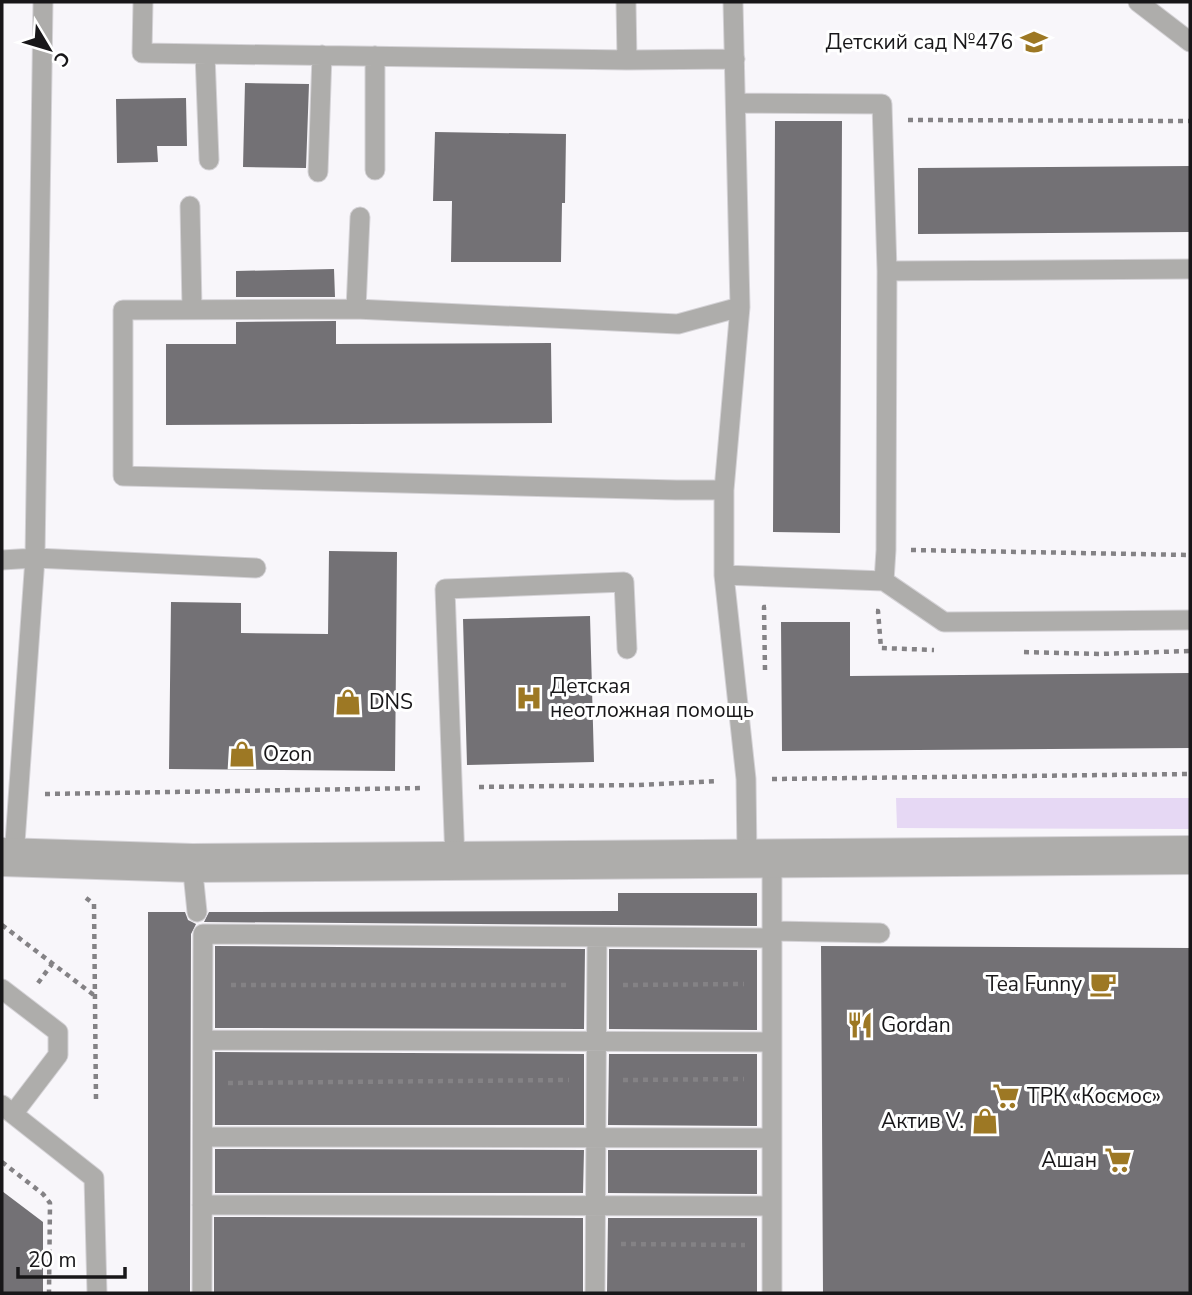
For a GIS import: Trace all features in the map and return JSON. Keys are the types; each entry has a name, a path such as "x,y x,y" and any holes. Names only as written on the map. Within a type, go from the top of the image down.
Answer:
{"street":[{"path":"8,857 192,863 1190,855"}],"lane":[{"path":"8,857 18,794 35,558 43,2"},
{"path":"143,2 142,53 735,59"},
{"path":"626,2 627,60"},
{"path":"733,2 740,307 724,489 724,575 746,779 773,934 772,1293"},
{"path":"1138,2 1190,42"},
{"path":"205,54 209,160"},
{"path":"318,172 322,55"},
{"path":"375,56 375,170"},
{"path":"736,103 882,104 887,271 884,581"},
{"path":"190,206 192,309"},
{"path":"356,309 360,216"},
{"path":"887,271 1190,270"},
{"path":"724,489 123,476 123,310 356,309 678,324 740,307"},
{"path":"2,559 35,558 256,568"},
{"path":"724,575 884,581 944,622 1190,620"},
{"path":"455,861 445,589 624,582 627,649"},
{"path":"192,863 197,912"},
{"path":"202,1293 203,934 597,937 880,933"},
{"path":"595,1293 597,937"},
{"path":"2,989 58,1032 58,1055 7,1109 93,1178 97,1293"},
{"path":"204,1040 772,1042"},
{"path":"203,1137 772,1138"},
{"path":"202,1205 772,1206"}],"path":[{"path":"882,120 1190,121"},
{"path":"886,550 1190,555"},
{"path":"765,673 764,607 778,607"},
{"path":"868,610 878,611 881,648 946,650"},
{"path":"1023,652 1190,652"},
{"path":"766,779 1190,774"},
{"path":"18,794 702,782"},
{"path":"84,896 94,904 96,1100"},
{"path":"2,925 95,996"},
{"path":"204,985 772,985"},
{"path":"203,1084 772,1080"},
{"path":"2,1162 43,1194 50,1203 49,1293"},
{"path":"618,1244 772,1245"}],"shaded area":[{"path":"896,798 1190,798 1190,829 897,828"}],"building":[{"path":"245,83 309,84 306,168 243,167"},
{"path":"186,98 187,146 157,146 158,162 117,163 116,99"},
{"path":"775,121 842,121 840,533 773,532"},
{"path":"435,132 566,134 561,262 451,262 452,201 433,201"},
{"path":"1190,166 1190,232 918,234 918,168"},
{"path":"334,269 335,297 236,297 236,271"},
{"path":"336,321 336,344 551,343 552,423 166,425 166,344 236,344 236,322"},
{"path":"329,551 397,552 395,771 169,769 171,602 241,603 241,633 328,634"},
{"name":"Детская неотложная помощь","path":"590,616 594,762 467,765 463,619"},
{"path":"781,622 850,622 850,676 1190,673 1190,748 782,751"},
{"path":"618,893 757,893 757,926 204,922 209,912 618,911"},
{"path":"148,912 185,912 188,920 196,924 191,934 190,1293 148,1293"},
{"path":"215,946 585,949 584,1029 215,1028"},
{"name":"ТРК «Космос»","path":"821,946 1190,948 1190,1293 823,1293"},
{"path":"609,949 757,950 757,1030 609,1029"},
{"path":"215,1052 584,1054 584,1125 215,1125"},
{"path":"609,1054 757,1054 757,1126 608,1125"},
{"path":"215,1149 584,1150 583,1193 215,1193"},
{"path":"608,1150 757,1150 757,1194 608,1193"},
{"path":"2,1191 43,1222 43,1293 2,1293"},
{"path":"214,1217 583,1218 583,1293 214,1293"},
{"path":"608,1218 757,1218 757,1293 607,1293"}],"place":[{"name":"Детский сад №476","path":"1034,42"},
{"name":"Детская неотложная помощь","path":"529,698"},
{"name":"DNS","path":"348,702"},
{"name":"Ozon","path":"242,754"},
{"name":"Tea Funny","path":"1103,984"},
{"name":"Gordan","path":"860,1025"},
{"name":"ТРК «Космос»","path":"1006,1096"},
{"name":"Актив V.","path":"985,1121"},
{"name":"Ашан","path":"1118,1160"}]}
